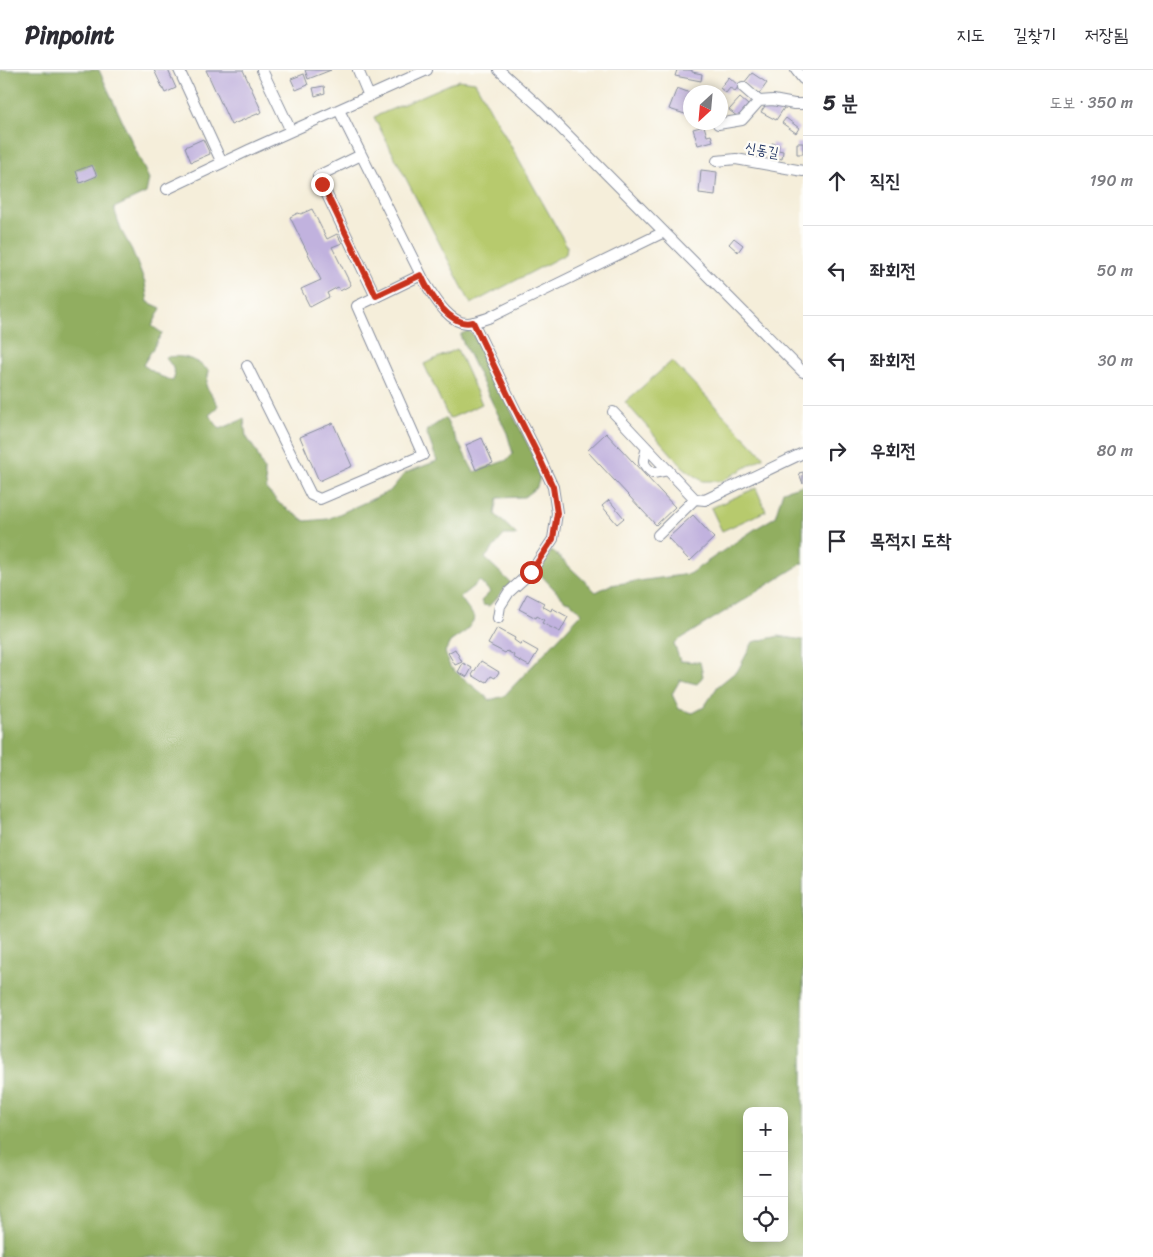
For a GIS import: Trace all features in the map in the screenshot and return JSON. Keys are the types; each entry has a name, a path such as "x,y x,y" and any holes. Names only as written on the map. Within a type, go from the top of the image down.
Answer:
{"lane":[{"path":"179,70 222,163"},
{"path":"262,70 291,132"},
{"path":"358,70 369,96"},
{"path":"167,189 427,70"},
{"path":"499,70 540,106 803,372"},
{"path":"796,70 803,79"},
{"path":"743,87 759,101 773,100 803,104"},
{"name":"신동길","path":"728,122 742,120 759,101"},
{"path":"339,110 421,275 437,303 452,318 466,323 488,318 664,232"},
{"path":"362,156 318,176 376,296"},
{"name":"신동길","path":"716,161 736,159 803,171"},
{"path":"247,366 311,495 320,499 423,456 357,306 421,275"},
{"path":"473,322 553,487 557,513 553,539 534,576 509,592 500,606 498,618"},
{"path":"613,412 695,499 705,500 803,453"},
{"path":"647,448 643,461 646,468 653,473 668,470"},
{"path":"658,535 695,499"}],"green space":[{"path":"0,70 99,70 149,179 146,193 114,208 121,230 132,250 145,283 148,302 161,308 152,326 162,333 143,365 160,376 173,381 175,374 165,357 188,358 209,371 206,386 218,405 209,415 220,429 244,419 246,436 256,451 264,470 267,490 280,504 305,521 328,519 390,491 405,473 437,461 426,431 445,418 474,472 507,460 513,454 507,433 461,338 461,334 468,331 473,334 535,459 540,477 537,487 524,497 498,498 495,514 517,535 504,535 485,558 511,583 489,606 483,605 481,601 490,592 480,581 460,597 475,618 466,631 450,642 445,652 450,667 490,700 504,696 582,613 570,602 565,601 541,575 541,568 552,550 596,592 610,585 689,574 775,517 783,491 803,485 803,563 674,643 680,661 700,662 703,676 697,684 680,680 672,694 679,709 693,713 704,707 718,686 738,670 753,642 779,636 803,640 803,1257 0,1257"},
{"path":"459,80 475,82 567,246 566,254 471,304 374,117"},
{"path":"457,349 482,404 449,419 424,364"},
{"path":"672,361 764,457 722,481 702,481 683,467 625,402"},
{"path":"756,488 766,511 722,531 711,508"}],"building":[{"path":"154,70 168,70 176,88 165,93"},
{"path":"206,70 243,70 262,112 231,125"},
{"path":"305,70 331,70 308,79"},
{"path":"677,70 692,70 692,72 702,74 701,81 675,76"},
{"path":"752,73 767,83 759,94 744,83"},
{"path":"304,74 308,85 296,90 291,79"},
{"path":"729,77 739,86 735,91 730,88 728,90 728,85 722,85"},
{"path":"324,86 325,93 315,96 313,88"},
{"path":"677,88 683,90 683,113 669,109"},
{"path":"740,98 748,105 738,117 729,110"},
{"path":"774,102 784,108 776,120 761,112 767,103"},
{"path":"786,118 799,128 796,133 782,123"},
{"path":"693,130 705,130 707,136 711,135 713,141 698,145"},
{"path":"203,139 210,154 191,162 185,147"},
{"path":"772,143 779,145 778,150 783,151 782,159 770,156"},
{"path":"797,143 803,143 803,154 797,154"},
{"path":"92,165 97,176 80,183 76,171"},
{"path":"701,170 717,172 715,195 699,193"},
{"path":"312,209 327,239 337,234 342,243 332,247 351,285 340,291 338,287 327,293 329,297 310,307 301,289 321,280 290,217"},
{"path":"734,238 743,245 738,252 729,244"},
{"path":"333,423 352,466 319,481 300,437"},
{"path":"606,433 675,507 656,525 587,451"},
{"path":"482,438 493,463 476,470 466,445"},
{"path":"803,472 803,484 799,473"},
{"path":"609,500 624,518 617,524 602,506"},
{"path":"693,515 714,538 690,561 668,538"},
{"path":"527,594 544,603 542,606 551,611 552,608 568,617 560,632 542,623 544,620 537,616 536,618 519,609"},
{"path":"497,628 515,638 514,640 521,645 522,642 538,651 529,666 513,657 514,655 507,651 505,653 488,644"},
{"path":"455,649 462,662 455,665 448,653"},
{"path":"481,661 499,672 495,678 491,676 487,682 472,675"},
{"path":"463,663 472,668 467,677 458,672"}],"route":[{"path":"322,184 376,296 421,275 437,303 452,318 466,323 473,322 553,487 557,513 553,539 531,572"}]}
